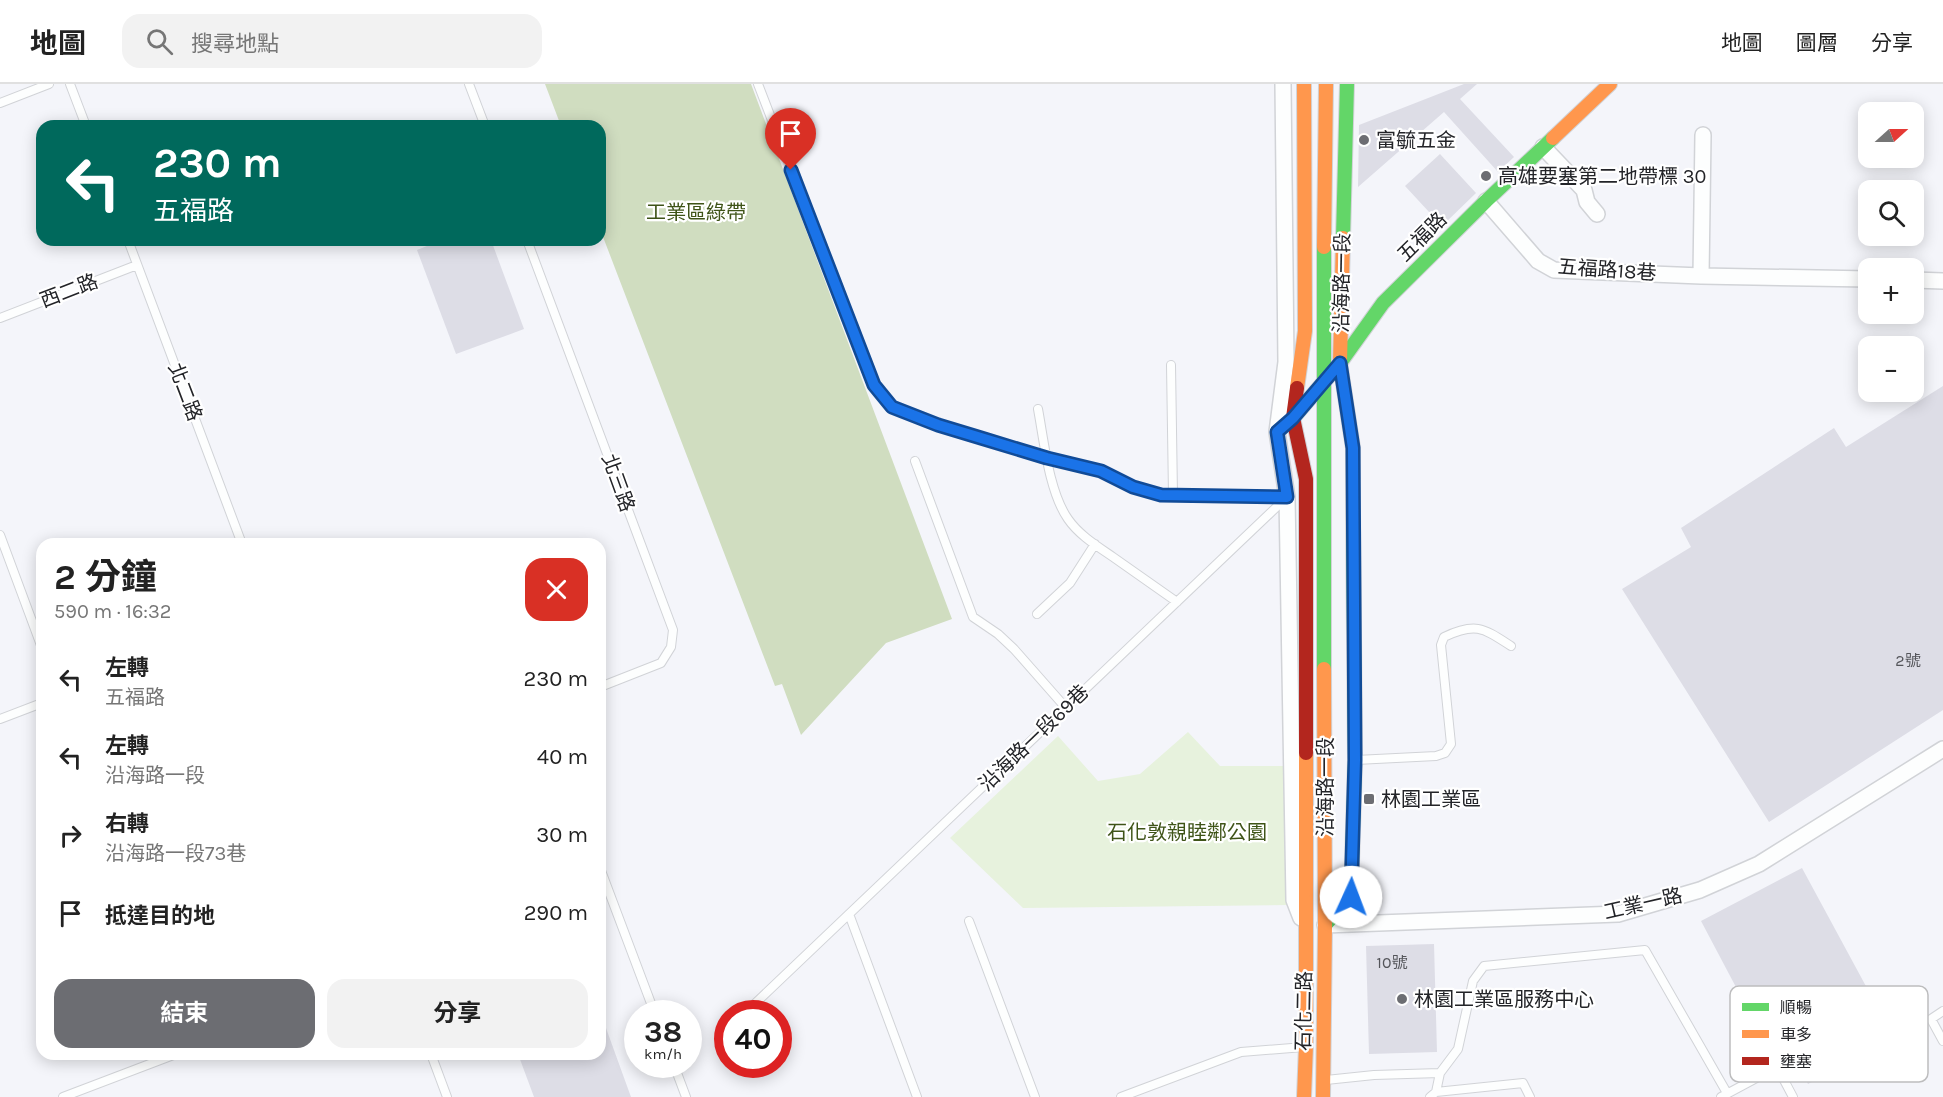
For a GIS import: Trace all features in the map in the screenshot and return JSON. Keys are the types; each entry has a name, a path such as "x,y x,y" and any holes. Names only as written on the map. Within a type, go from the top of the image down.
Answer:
{"main road":[{"name":"沿海路一段","path":"1304,84 1305,331 1293,418 1297,488 1306,927"},
{"name":"沿海路一段","path":"1325,926 1323,381 1326,84"},
{"name":"沿海路一段","path":"1325,926 1351,897 1355,760 1353,448 1340,363 1347,84"},
{"name":"五福路","path":"1277,432 1293,418 1340,363 1383,303 1486,201 1610,84"},
{"name":"石化二路","path":"1323,1097 1325,926"},
{"name":"石化二路","path":"1304,1097 1306,927"}],"street":[{"name":"沿海路一段","path":"1282,84 1286,362 1277,432 1297,488 1294,900 1306,927"},
{"path":"1701,276 1703,135"},
{"path":"1543,147 1584,190 1587,202 1597,214"},
{"name":"五福路18巷","path":"1486,201 1538,261 1554,270 1858,279"},
{"path":"1924,280 1943,281"},
{"name":"工業一路","path":"1325,926 1618,914 1700,890 1759,864 1943,749"}],"lane":[{"path":"0,103 49,84"},
{"path":"70,84 84,120"},
{"path":"469,84 483,120"},
{"path":"758,84 874,385 892,407 938,425 1047,458 1101,471 1133,487 1161,495 1297,488"},
{"name":"北二路","path":"130,246 240,538"},
{"name":"北三路","path":"529,246 673,630 671,647 661,663 606,685"},
{"name":"西二路","path":"0,318 137,265"},
{"path":"1171,365 1173,495"},
{"path":"1038,409 1057,498 1067,518 1077,530 1095,544 1177,602"},
{"path":"915,461 973,617 998,634 1014,649 1066,708"},
{"name":"沿海路一段69巷","path":"759,1000 1324,464"},
{"path":"0,535 36,632"},
{"path":"1037,614 1070,583 1095,544"},
{"path":"1355,760 1436,756 1446,753 1451,744 1441,645 1444,637 1475,627 1488,630 1511,646"},
{"path":"0,719 36,706"},
{"path":"606,896 649,1000"},
{"path":"849,914 917,1097"},
{"path":"969,921 1035,1097"},
{"name":"工業一路","path":"1306,927 1325,926"},
{"path":"1530,1097 1523,1083 1433,1094 1440,1073 1458,1049 1473,981 1484,966 1645,950 1724,1095 1749,1082"},
{"path":"1943,1011 1931,1019 1943,1041"},
{"path":"1121,1097 1241,1052 1323,1046"},
{"path":"63,1097 161,1060"},
{"path":"433,1060 447,1097"},
{"path":"1305,1082 1374,1075 1440,1073"},
{"path":"679,1078 686,1097"},
{"path":"1785,1082 1793,1097"}],"green space":[{"name":"工業區綠帶","path":"545,84 751,84 952,619 886,643 801,735 782,684 775,686 606,245 606,120 559,120"},
{"name":"石化敦親睦鄰公園","path":"1188,732 1220,766 1288,766 1287,905 1023,908 950,838 1058,736 1098,781 1140,774"}],"building":[{"path":"1464,84 1477,84 1460,99 1514,157 1498,172 1444,112 1358,187 1359,125"},
{"path":"1440,154 1476,193 1442,226 1405,186"},
{"path":"427,246 493,246 524,329 456,354 417,250"},
{"path":"1943,386 1943,710 1769,822 1622,589 1691,547 1681,528 1834,428 1846,447 1918,402 1924,402 1924,398"},
{"path":"1802,868 1866,986 1735,986 1701,921"},
{"name":"林園工業區服務中心","path":"1434,944 1437,1052 1369,1054 1366,946"},
{"path":"606,1028 631,1097 534,1097 520,1060 606,1060"}],"traffic: fast":[{"path":"1343,238 1347,84"},
{"path":"1277,432 1293,418 1340,363 1383,303 1553,138"},
{"path":"1324,247 1324,669"},
{"path":"1325,925 1351,897 1355,760 1353,513"}],"traffic: slow":[{"path":"1297,388 1305,331 1304,84"},
{"path":"1324,247 1326,84"},
{"path":"1553,138 1610,84"},
{"path":"1343,238 1340,363 1353,448 1353,513"},
{"path":"1323,1097 1324,669"},
{"path":"1304,1097 1306,753"}],"traffic: jam":[{"path":"1297,388 1293,418 1306,479 1306,753"}],"place":[{"name":"富毓五金","path":"1364,140"},
{"name":"高雄要塞第二地帶標 30","path":"1486,176"},
{"name":"林園工業區","path":"1369,799"},
{"name":"林園工業區服務中心","path":"1402,999"}],"route":[{"path":"791,170 874,385 892,407 938,425 1047,458 1101,471 1133,487 1161,495 1287,497 1277,432 1293,418 1340,363 1353,448 1355,760 1351,897"}]}
